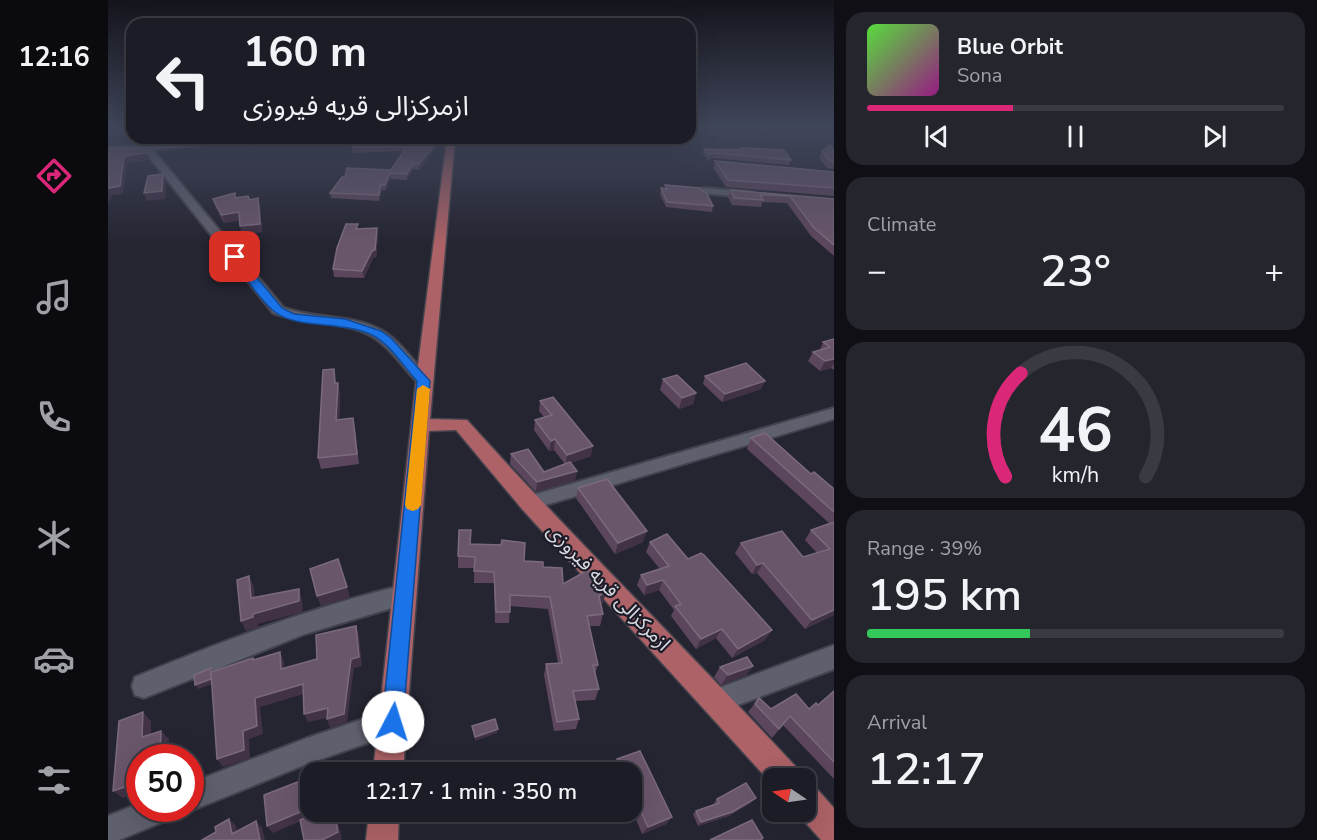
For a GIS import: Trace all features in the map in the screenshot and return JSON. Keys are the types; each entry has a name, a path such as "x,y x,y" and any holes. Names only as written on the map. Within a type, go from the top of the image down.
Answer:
{"main road":[{"path":"389,762 424,381 448,166"},
{"name":"ازمرکزالی قریه فیروزی","path":"420,425 461,424 529,503 778,768"},
{"path":"816,811 834,831"},
{"path":"382,840 383,822"}],"street":[{"path":"161,166 278,310 292,317 345,322 377,333 387,340 424,381"},
{"path":"705,190 767,196"},
{"path":"529,503 834,413"},
{"path":"144,686 298,627 368,603 404,595"},
{"path":"717,701 834,657"},
{"path":"204,791 307,751 393,722"},
{"path":"108,830 128,822"}],"building":[{"path":"108,166 123,166 120,186 108,189"},
{"path":"394,166 412,166 407,174 390,173 385,185 381,184 379,195 330,193 342,177 345,177 347,168 391,170"},
{"path":"719,166 771,166 834,172 834,188 728,180"},
{"path":"163,174 162,191 144,193 148,176"},
{"path":"665,185 701,188 703,192 706,192 713,206 667,202 661,188 667,189"},
{"path":"731,190 834,199 834,245 814,228 790,196 760,195 763,200 734,198"},
{"path":"235,193 235,198 248,196 250,200 258,198 260,224 240,226 239,212 222,215 213,199"},
{"path":"346,224 358,224 356,229 377,228 375,250 372,251 362,271 333,269 337,248"},
{"path":"834,339 834,359 825,361 813,352 830,347 823,342"},
{"path":"746,363 765,381 725,394 705,376"},
{"path":"334,369 335,383 338,383 336,420 353,418 357,454 318,458 323,370"},
{"path":"677,375 696,393 682,398 663,379"},
{"path":"553,397 593,446 567,455 555,439 551,441 535,420 552,415 540,401"},
{"path":"765,433 811,474 814,472 834,489 834,512 751,438"},
{"path":"528,449 544,472 570,462 577,471 537,482 511,454"},
{"path":"607,479 647,531 618,543 578,488"},
{"path":"834,522 834,610 812,620 763,563 757,565 741,543 782,531 803,557 830,549 811,530"},
{"path":"459,530 471,530 470,544 501,545 502,540 525,543 524,561 543,562 543,567 562,568 563,584 588,570 606,592 599,596 603,614 587,616 598,665 593,665 599,689 573,691 579,719 557,722 546,664 562,663 550,597 510,595 510,612 496,612 494,572 474,571 475,557 458,556"},
{"path":"667,534 688,559 701,553 704,555 772,630 738,649 722,629 701,639 675,606 681,604 663,580 647,585 641,575 669,566 650,542"},
{"path":"338,559 347,587 317,596 310,569"},
{"path":"249,576 251,598 299,589 299,601 253,614 253,617 241,621 237,580"},
{"path":"356,626 359,657 351,659 344,714 327,719 328,708 304,714 303,684 255,698 257,726 243,731 244,750 217,759 211,672 280,652 281,669 317,659 316,635"},
{"path":"747,657 753,666 728,675 720,667"},
{"path":"211,668 211,679 195,685 194,675"},
{"path":"834,691 834,762 790,716 779,729 755,704 759,698 771,709 796,694 809,709 816,703 818,705"},
{"path":"143,712 142,737 161,731 161,744 126,744 126,787 113,791 119,721"},
{"path":"495,719 498,729 475,737 472,726"},
{"path":"640,751 672,817 648,827 642,814 642,762 618,762 617,759"},
{"path":"300,781 300,812 267,826 264,795"},
{"path":"746,783 756,798 732,812 701,822 696,811 719,803 717,799"},
{"path":"229,819 232,834 256,821 260,840 202,840 216,832 215,827"},
{"path":"752,820 763,838 760,840 710,840"},
{"path":"300,822 336,822 338,832 322,840 304,840"}],"slow traffic":[{"path":"413,505 423,389"}],"route":[{"path":"235,257 278,310 292,317 345,322 377,333 387,340 424,381 393,722"}]}
